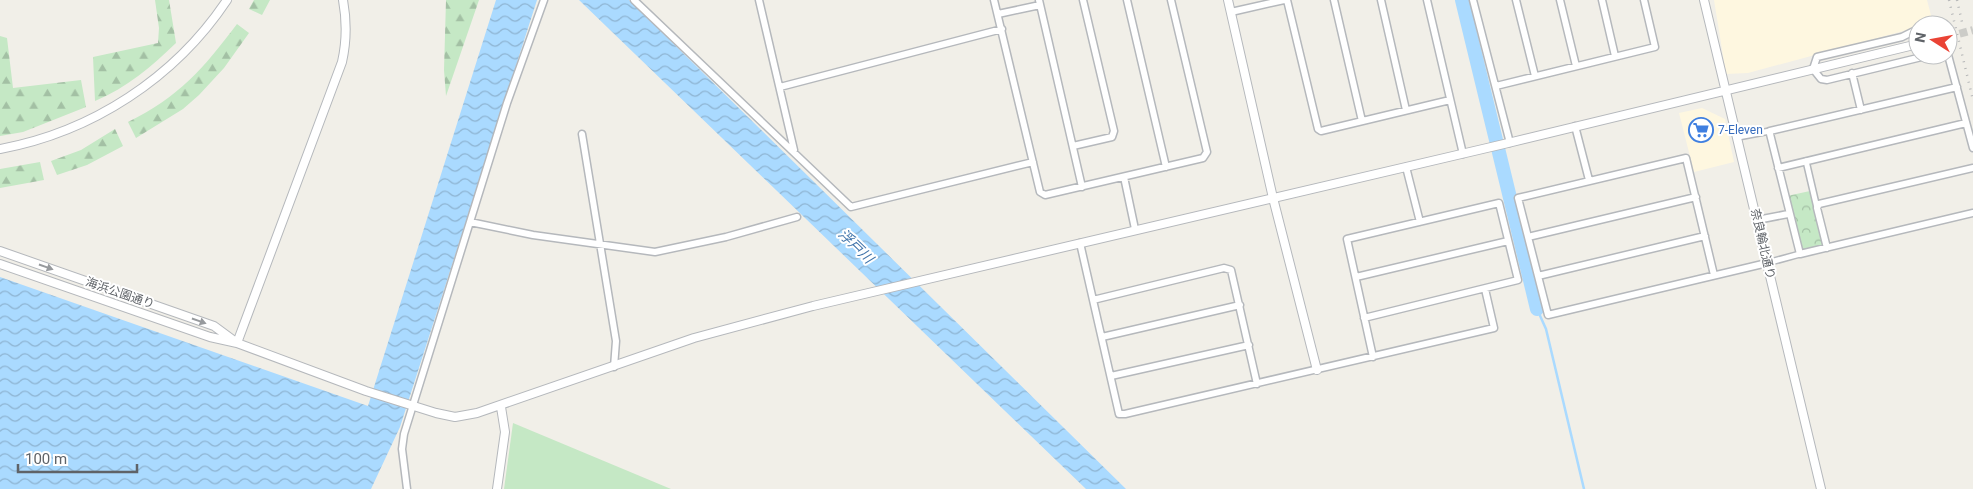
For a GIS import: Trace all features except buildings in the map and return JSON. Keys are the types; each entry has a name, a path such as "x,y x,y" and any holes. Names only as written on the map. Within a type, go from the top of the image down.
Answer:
{"street":[{"path":"0,149 26,144 78,127 120,105 187,50 227,0"},
{"path":"237,343 342,62 347,42 347,24 343,0"},
{"path":"407,489 402,449 404,434 414,407 506,103 544,0"},
{"path":"634,0 794,152 820,180 851,207 1034,162"},
{"path":"759,0 794,152"},
{"path":"994,0 1040,192 1045,195 1203,158 1207,152 1171,0"},
{"path":"1073,146 1112,137 1114,131 1083,0"},
{"path":"1126,0 1166,167"},
{"path":"1228,0 1273,198 1317,370"},
{"path":"1231,12 1285,0 1318,129 1321,130 1362,121 1450,100"},
{"path":"1334,0 1362,121"},
{"path":"1381,0 1406,110"},
{"path":"1427,0 1463,154"},
{"path":"1474,0 1496,86 1507,143"},
{"path":"1516,0 1535,76"},
{"path":"1560,0 1576,66"},
{"path":"1602,0 1615,56"},
{"path":"1496,86 1655,47 1644,0"},
{"name":"奈良輪北通り","path":"1704,0 1821,489"},
{"path":"998,14 1039,2 1082,187"},
{"path":"780,87 1002,29"},
{"path":"1908,33 1816,57 1813,70 1821,79 1827,80 1908,60"},
{"name":"海浜公園通り","path":"0,264 210,337 237,343 366,391 414,407 455,417 501,406 738,325 1135,229 1463,154 1908,46"},
{"path":"1951,65 1973,148"},
{"path":"1852,74 1861,110"},
{"path":"1738,137 1957,87"},
{"path":"1778,168 1966,124"},
{"path":"1575,126 1589,180"},
{"path":"1770,131 1788,214 1800,254"},
{"path":"582,134 616,341 614,367"},
{"path":"1714,275 1686,158 1518,198 1548,315 1973,213"},
{"path":"1806,161 1827,248"},
{"path":"1406,167 1420,222"},
{"path":"1818,208 1819,204 1973,168"},
{"path":"1124,177 1135,229"},
{"path":"1528,236 1696,197"},
{"path":"1364,318 1518,280 1499,203 1347,239 1356,277 1364,318 1373,357"},
{"path":"1757,220 1788,214"},
{"path":"470,222 533,235 655,252 726,237 797,217"},
{"path":"1538,276 1705,236"},
{"path":"1356,277 1508,241"},
{"path":"1080,243 1119,414 1257,384 1494,328 1485,289"},
{"name":"海浜公園通り","path":"0,251 214,326 237,343"},
{"path":"1093,300 1224,268 1231,270 1257,384"},
{"path":"1102,337 1240,305"},
{"path":"1110,376 1249,344"},
{"path":"497,489 504,432 501,406"}],"shaded area":[{"path":"1714,0 1927,0 1931,15 1908,15 1908,30 1748,73 1726,74"},
{"path":"1702,108 1725,119 1734,162 1694,172 1679,113"}],"green space":[{"path":"155,0 169,0 176,43 138,76 95,101 93,57 158,43 159,28"},
{"path":"254,0 270,0 262,15 249,9"},
{"path":"446,0 479,0 446,96 444,70"},
{"path":"237,24 249,33 224,68 183,109 136,138 128,122 176,92 213,55"},
{"path":"0,36 7,38 13,88 81,80 86,107 23,132 0,136"},
{"path":"115,129 123,146 87,165 57,175 51,161 81,150"},
{"path":"40,162 44,180 0,188 0,169"},
{"path":"1810,191 1823,243 1821,247 1803,252 1800,249 1787,196"},
{"path":"513,423 671,489 504,489"}],"water":[{"path":"496,0 537,0 400,427 371,489 0,489 0,277 368,406"},
{"name":"浮戸川","path":"579,0 629,0 1126,489 1086,489"}],"waterway":[{"path":"1462,0 1537,309"},
{"path":"1537,309 1546,329 1584,489"}],"tunnel":[{"path":"1958,34 1973,30"}],"railway":[{"path":"1949,0 1973,100"},
{"path":"1957,0 1962,22"}],"place":[{"name":"7-Eleven","path":"1701,130"}]}
